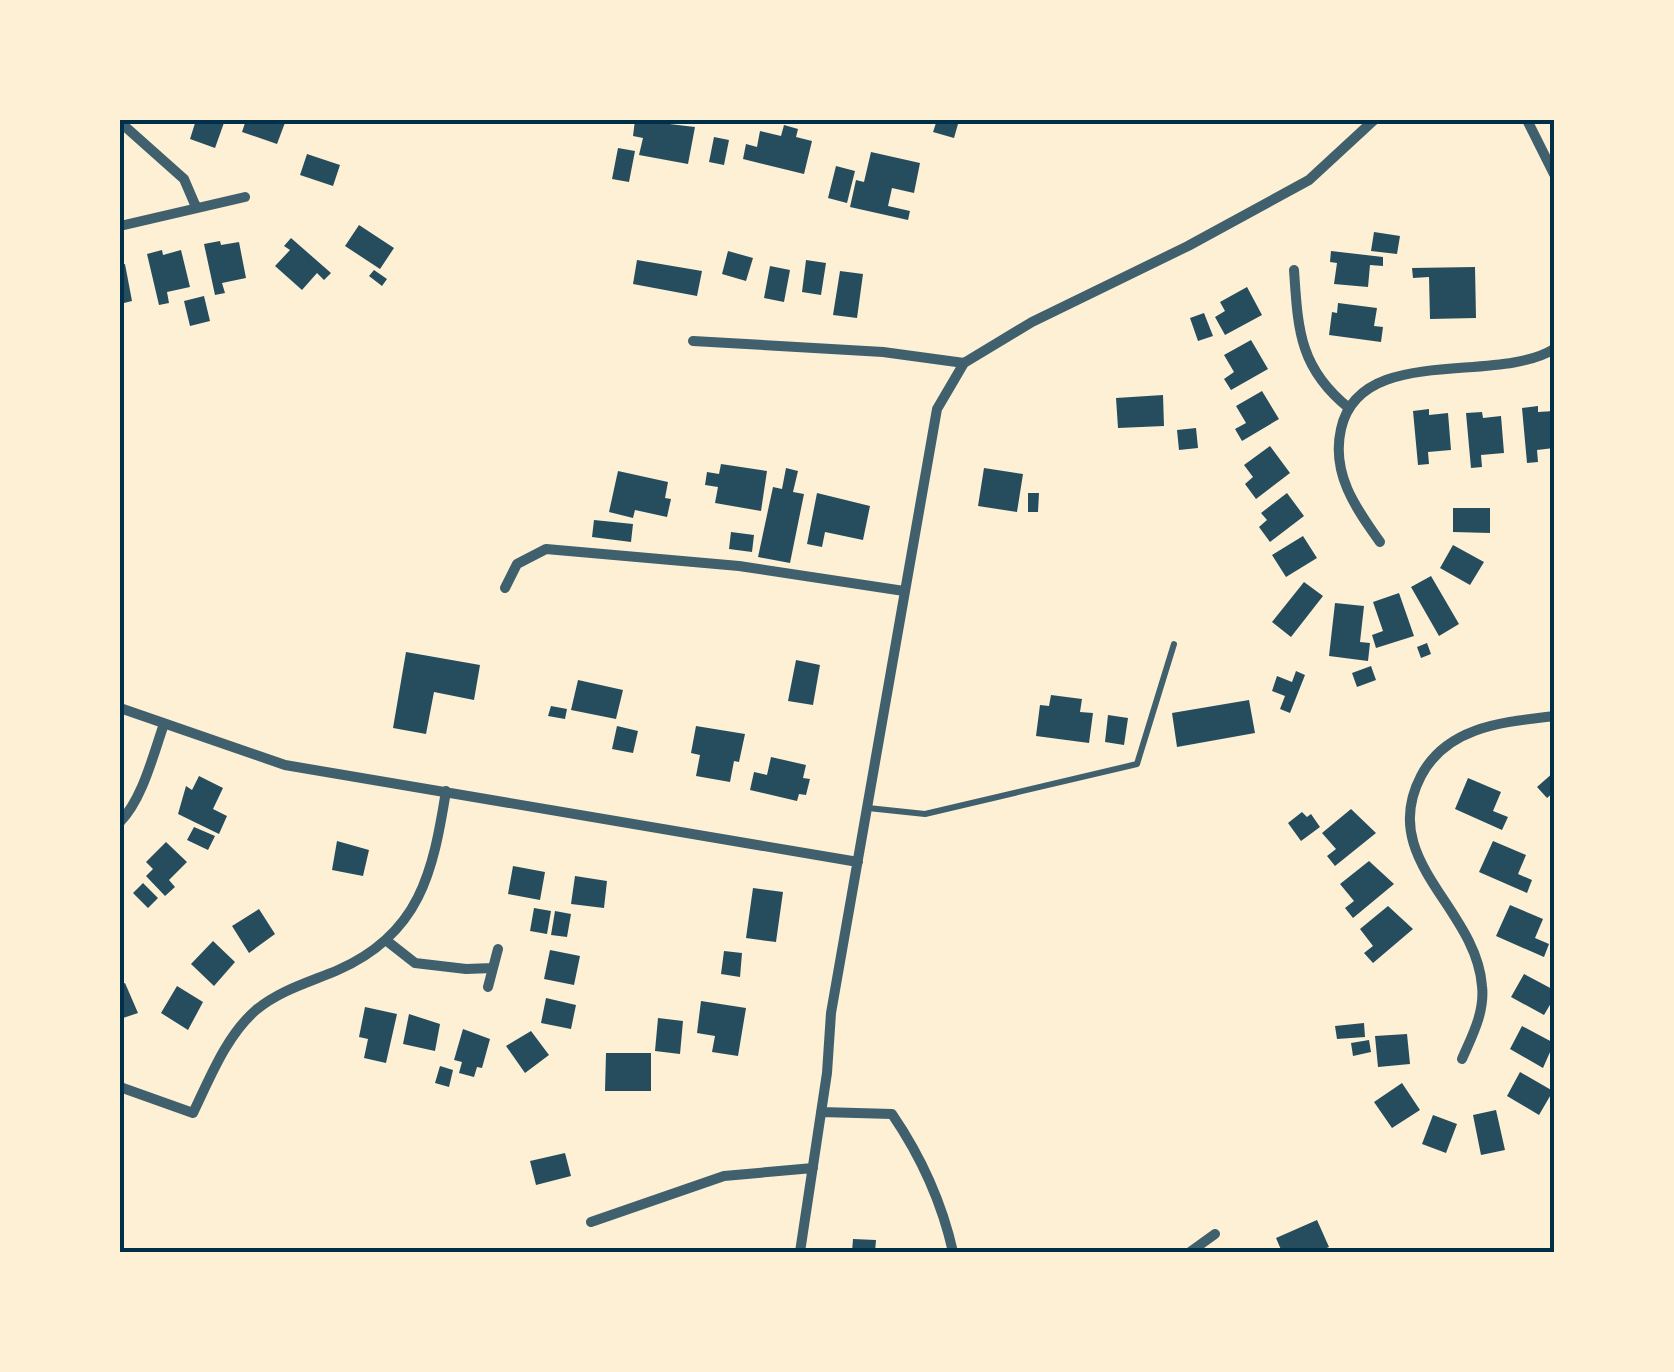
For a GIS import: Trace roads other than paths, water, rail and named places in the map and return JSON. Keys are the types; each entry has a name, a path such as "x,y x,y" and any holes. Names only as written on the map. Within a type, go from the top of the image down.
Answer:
{"street":[{"path":"800,1252 822,1112 831,1013 937,409 964,363 1032,322 1188,246 1309,180 1374,120"},
{"path":"1528,120 1554,174"},
{"path":"120,122 184,179 196,207"},
{"path":"120,226 245,198"},
{"path":"1294,270 1297,320 1307,358 1323,384 1348,408"},
{"path":"693,340 883,352 964,363"},
{"path":"1380,542 1343,481 1338,446 1348,408 1356,396 1398,378 1440,368 1502,366 1554,349"},
{"path":"505,588 517,564 546,549 739,566 904,590"},
{"path":"120,708 285,765 858,862"},
{"path":"1462,1059 1476,1025 1482,986 1468,938 1414,846 1408,817 1411,795 1424,770 1459,737 1482,726 1554,716"},
{"path":"120,822 128,814 164,724"},
{"path":"120,1087 193,1113 233,1036 256,1010 284,992 362,958 388,941 416,905 428,877 446,791"},
{"path":"388,941 415,963 493,968"},
{"path":"488,987 498,949"},
{"path":"822,1112 892,1114 913,1146 947,1226 953,1252"},
{"path":"591,1222 724,1176 813,1168"},
{"path":"1190,1252 1215,1234"}],"lane":[{"path":"867,808 925,814 1137,764 1174,644"}]}
